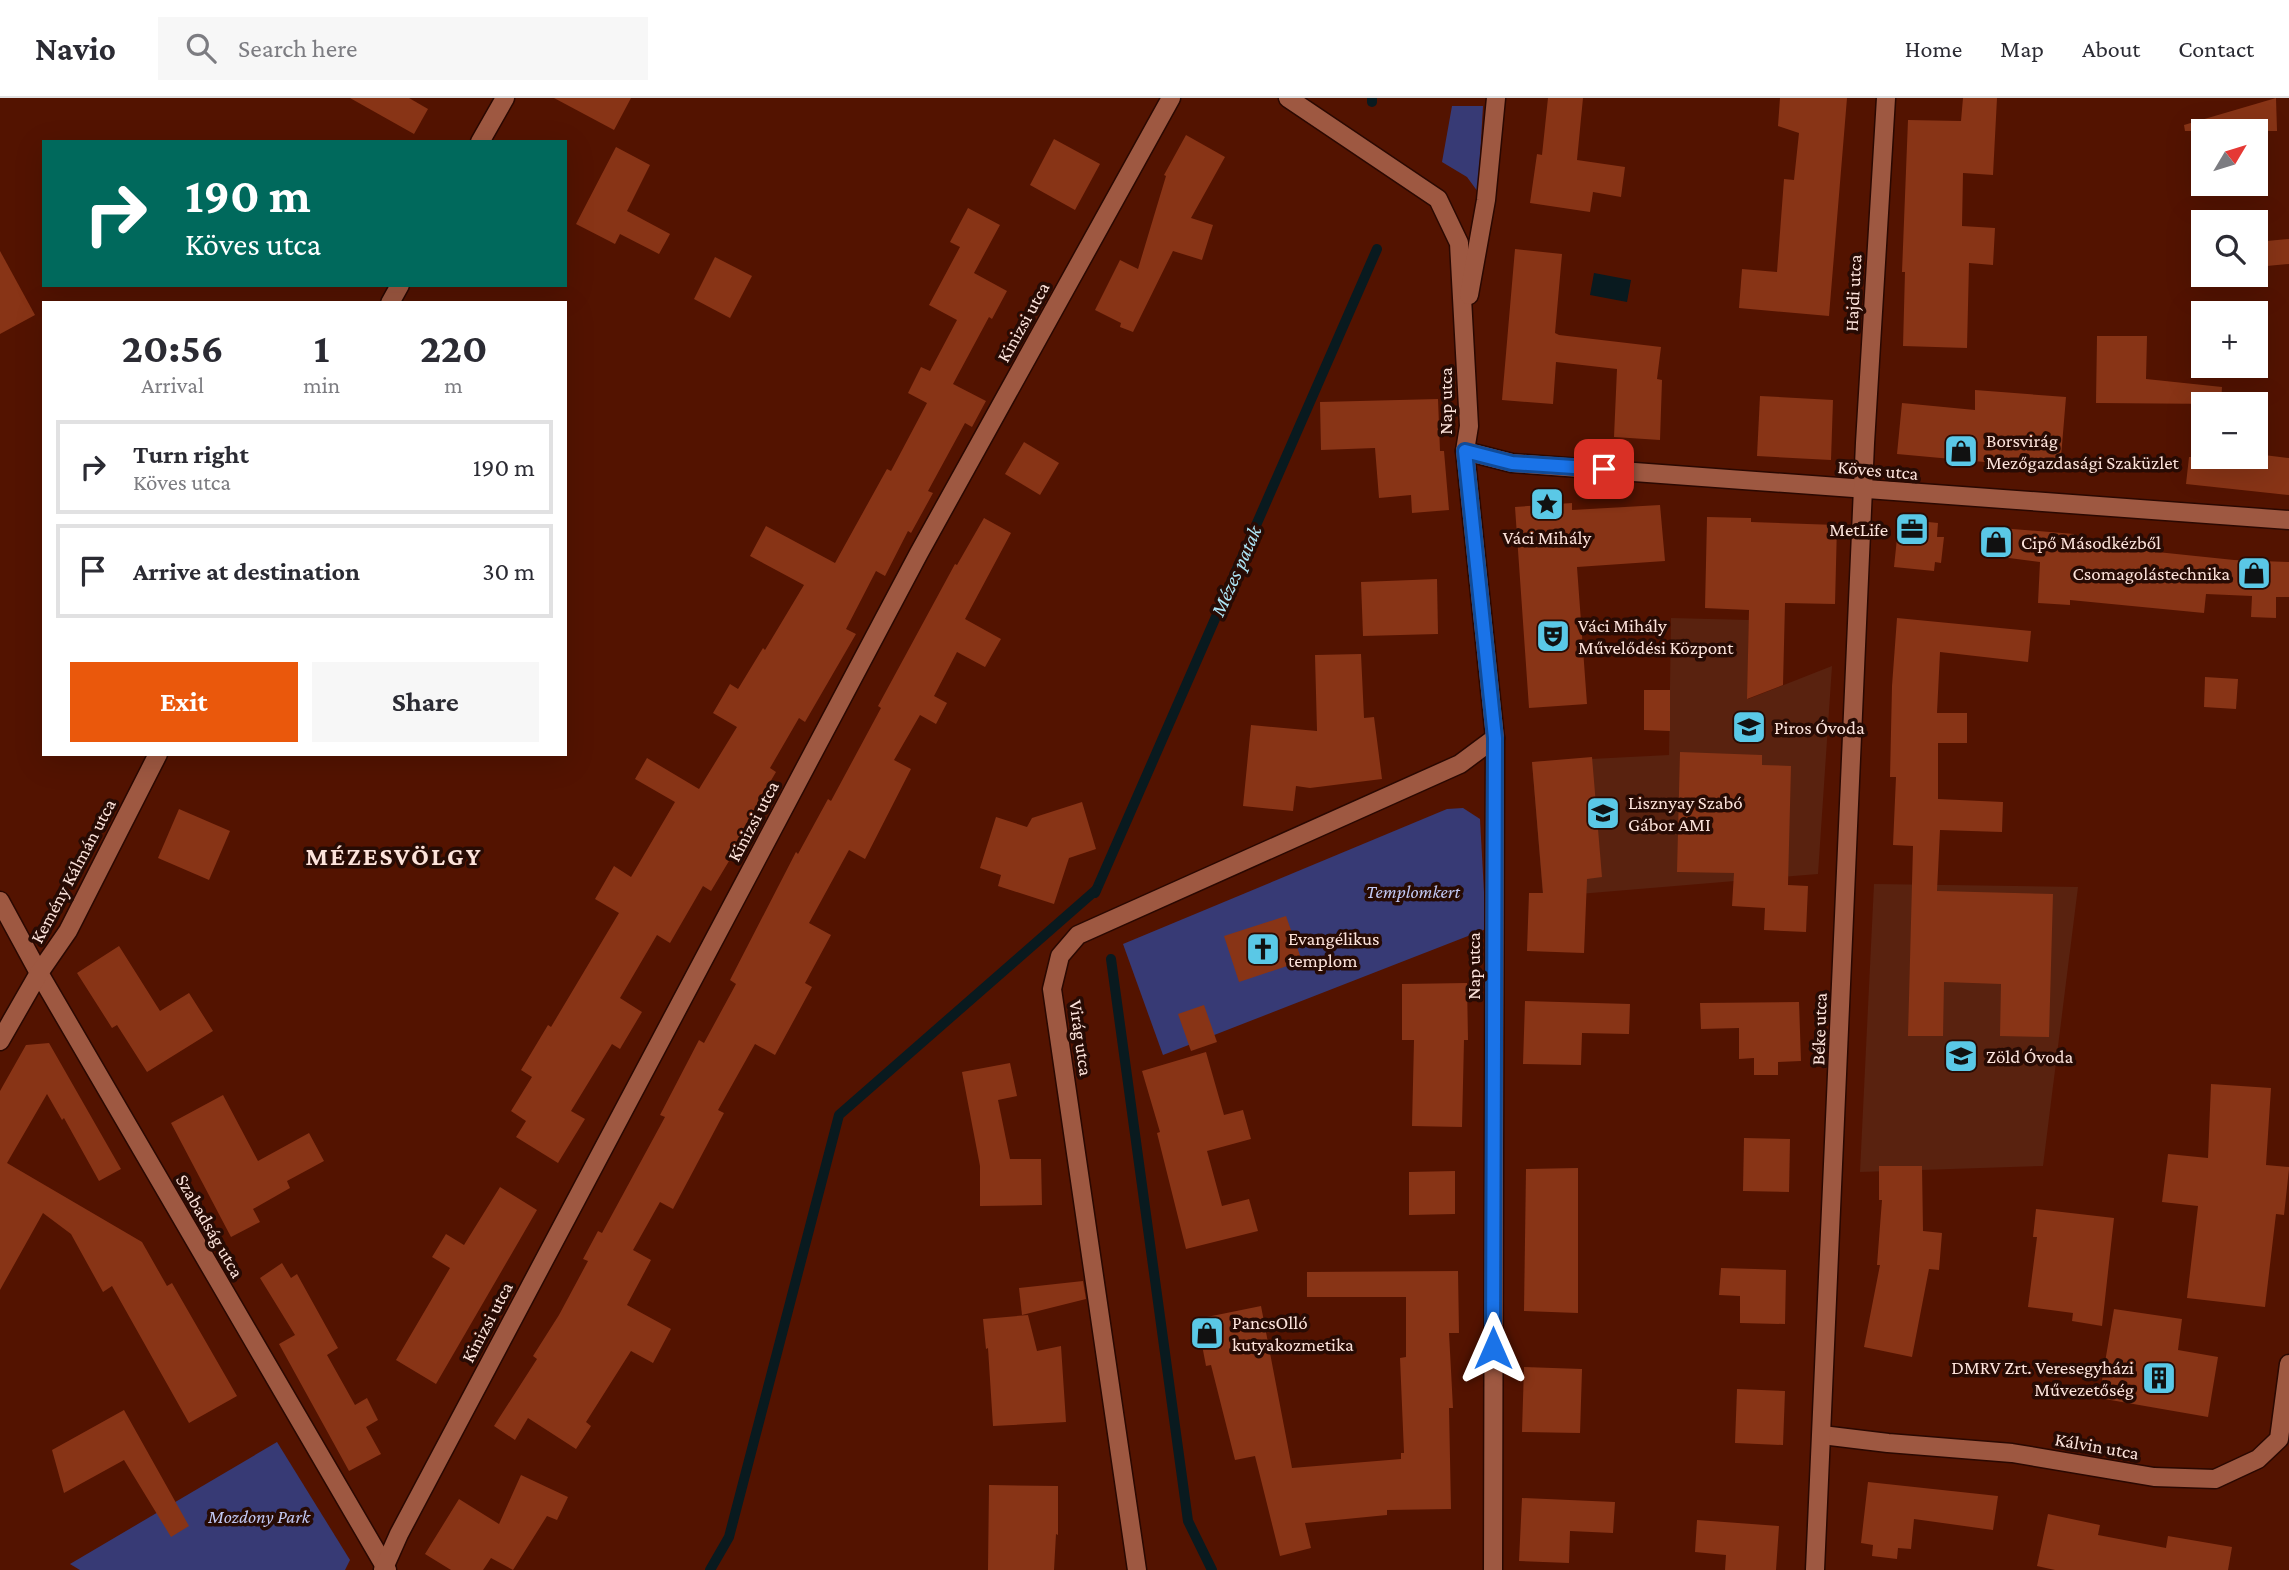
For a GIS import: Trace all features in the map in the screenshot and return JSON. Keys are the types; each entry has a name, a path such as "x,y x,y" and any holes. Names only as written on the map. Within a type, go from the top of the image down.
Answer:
{"street":[{"path":"481,140 505,98"},
{"name":"Kinizsi utca","path":"385,1569 399,1534 919,553 1171,98"},
{"name":"Nap utca","path":"1288,98 1438,199 1459,243 1469,426 1465,451 1495,738 1493,1570"},
{"name":"Nap utca","path":"1464,323 1486,200 1496,98"},
{"name":"Hajdi utca","path":"1863,490 1886,98"},
{"name":"Köves utca","path":"1465,451 1512,463 2289,520"},
{"name":"Béke utca","path":"1815,1570 1863,490"},
{"name":"Virág utca","path":"1137,1570 1052,989 1060,956 1079,935 1460,764 1495,738"},
{"name":"Kemény Kálmán utca","path":"0,1041 39,973 68,931 157,756"},
{"name":"Szabadság utca","path":"0,901 39,973 385,1569"},
{"name":"Kálvin utca","path":"1822,1435 2012,1453 2154,1477 2214,1479 2258,1459 2284,1440 2289,1364"}],"shaded area":[{"path":"1594,273 1631,280 1627,302 1590,295"},
{"name":"Piros Óvoda","path":"1671,618 1749,620 1748,699 1832,666 1818,874 1543,897 1532,762 1669,755"},
{"name":"Zöld Óvoda","path":"1874,884 2078,887 2043,1166 1860,1172"}],"green space":[{"path":"1452,106 1483,106 1478,192 1467,177 1442,162"},
{"name":"Templomkert","path":"1463,808 1480,819 1486,929 1163,1055 1123,944 1447,809"},
{"name":"Mozdony Park","path":"277,1442 350,1560 345,1570 80,1570 70,1564"}],"building":[{"path":"350,98 409,98 428,109 414,134"},
{"path":"554,98 631,98 614,130"},
{"path":"1548,98 1583,98 1577,160 1625,167 1621,197 1593,192 1590,212 1530,203 1537,154 1542,155"},
{"path":"1780,98 1847,98 1829,316 1739,308 1742,269 1777,272 1784,179 1794,180 1799,133 1778,126"},
{"path":"1963,98 1997,98 1993,175 1963,173 1962,226 1995,228 1993,265 1969,263 1967,348 1903,346 1905,272 1902,272 1908,120 1961,121"},
{"path":"2276,98 2277,131 2268,131 2268,119 2204,119"},
{"path":"2191,123 2191,131 2185,131 2184,125"},
{"path":"1186,135 1225,157 1191,218 1213,225 1202,260 1173,251 1133,332 1120,327 1121,323 1095,310 1120,260 1138,269 1166,176 1164,175"},
{"path":"1054,139 1100,164 1075,210 1030,185"},
{"path":"616,147 650,165 627,211 670,234 659,254 620,234 615,244 576,224"},
{"path":"968,208 1000,225 974,273 1007,291 992,319 989,317 953,384 986,401 972,427 965,423 928,491 933,493 911,533 908,531 885,576 876,571 846,629 856,634 805,722 799,718 770,768 776,772 749,818 753,821 711,891 703,886 670,943 657,935 620,998 642,1012 620,1049 612,1044 571,1111 585,1119 558,1163 516,1137 526,1121 511,1111 532,1077 521,1070 548,1025 551,1027 619,913 595,899 614,866 631,877 675,802 635,779 647,758 699,789 737,727 713,713 730,684 738,689 804,585 750,556 766,526 835,563 887,469 891,471 927,403 908,393 921,367 930,371 957,320 929,305 960,247 950,242"},
{"path":"2289,239 2289,264 2268,266 2268,241"},
{"path":"1515,249 1562,254 1555,333 1661,347 1657,379 1662,380 1660,440 1614,437 1617,369 1556,362 1553,404 1502,400"},
{"path":"0,251 35,315 0,334"},
{"path":"715,257 752,276 730,318 694,299"},
{"path":"2097,336 2147,336 2146,379 2222,387 2222,392 2191,392 2191,404 2096,403"},
{"path":"1975,390 2066,397 2060,469 1897,454 1902,403 1975,410"},
{"path":"1760,396 1833,400 1831,460 1757,456"},
{"path":"1438,399 1440,451 1444,451 1449,510 1412,513 1411,495 1379,498 1375,448 1321,450 1320,402"},
{"path":"1024,442 1059,463 1040,495 1005,474"},
{"path":"2268,455 2289,458 2289,495 2186,484 2189,457 2191,469 2268,469"},
{"name":"Váci Mihály Művelődési Központ","path":"1572,503 1572,510 1660,505 1665,561 1577,567 1587,704 1529,708 1515,507"},
{"path":"1707,517 1751,518 1751,522 1837,525 1835,604 1785,603 1783,685 1747,699 1749,610 1705,608"},
{"path":"984,518 1011,533 965,619 1001,639 985,667 957,652 934,696 947,703 936,724 920,715 894,760 911,769 865,859 849,850 809,923 831,935 805,983 812,987 775,1055 755,1044 718,1110 724,1113 673,1209 660,1202 633,1250 651,1260 627,1305 671,1329 653,1363 631,1351 586,1422 591,1426 576,1449 528,1418 515,1440 494,1426 537,1359 533,1356 588,1261 583,1259 598,1231 602,1233 665,1117 660,1115 699,1040 704,1043 736,984 730,980 796,852 798,854 828,799 831,801 881,708 878,706 955,564 957,565"},
{"path":"1899,519 1938,523 1937,537 1944,537 1941,563 1935,562 1934,571 1894,567"},
{"path":"1988,527 2074,534 2074,542 2138,550 2234,560 2289,562 2289,597 2276,597 2276,618 2251,617 2252,596 2206,594 2204,613 2070,600 2070,605 2038,603 2040,562 1986,555"},
{"path":"1437,579 1438,634 1363,636 1361,582"},
{"path":"1897,618 2031,631 2028,662 1940,652 1937,713 1967,713 1967,743 1938,743 1938,799 2003,802 2002,832 1940,830 1937,891 2053,894 2049,1037 2000,1036 2001,984 1944,982 1943,1036 1908,1036 1913,846 1893,845 1896,777 1890,777"},
{"path":"1361,654 1364,718 1374,717 1382,779 1310,788 1296,786 1293,811 1243,806 1251,725 1317,731 1315,655"},
{"path":"2205,677 2238,679 2236,709 2204,707"},
{"path":"1644,690 1670,690 1670,731 1644,730"},
{"path":"1680,752 1762,755 1762,765 1791,766 1788,885 1808,886 1806,932 1764,930 1765,908 1732,906 1734,873 1677,872"},
{"path":"1592,757 1602,877 1587,879 1584,953 1527,951 1529,893 1543,893 1532,762"},
{"path":"1082,802 1096,849 1069,858 1054,904 998,886 1001,875 980,868 996,817 1027,827 1032,818"},
{"path":"179,809 230,831 209,880 158,858"},
{"name":"Evangélikus templom","path":"1286,916 1302,961 1239,982 1224,936"},
{"path":"119,946 160,1011 189,993 213,1031 147,1072 117,1025 112,1028 77,973"},
{"path":"1467,983 1468,1040 1464,1040 1462,1127 1412,1126 1414,1040 1402,1040 1402,984"},
{"path":"1525,1001 1630,1004 1629,1034 1582,1033 1581,1065 1523,1064"},
{"path":"1799,1002 1801,1061 1778,1062 1778,1075 1754,1075 1754,1058 1739,1059 1739,1028 1701,1029 1700,1003"},
{"path":"1204,1005 1217,1042 1191,1051 1178,1014"},
{"path":"49,1043 121,1169 99,1181 64,1118 62,1120 47,1094 7,1163 142,1242 167,1286 172,1283 237,1396 189,1423 112,1286 103,1292 71,1234 43,1213 0,1290 0,1091 26,1045"},
{"path":"1206,1052 1224,1115 1243,1110 1251,1139 1207,1151 1222,1206 1249,1199 1258,1231 1186,1249 1157,1133 1160,1132 1142,1071"},
{"path":"1010,1063 1017,1096 998,1100 1010,1159 1041,1159 1042,1205 980,1206 980,1166 962,1072"},
{"path":"2211,1084 2271,1088 2266,1165 2289,1169 2284,1215 2276,1214 2265,1307 2187,1298 2198,1206 2162,1202 2168,1154 2208,1158"},
{"path":"223,1095 258,1161 309,1133 324,1161 287,1181 290,1188 253,1209 260,1222 231,1237 171,1123"},
{"path":"1744,1138 1790,1139 1789,1192 1743,1191"},
{"path":"1879,1166 1922,1166 1923,1231 1942,1233 1939,1270 1929,1269 1912,1357 1864,1347 1880,1265 1877,1265 1882,1200 1879,1200"},
{"path":"1578,1168 1578,1313 1524,1311 1526,1169"},
{"path":"1455,1171 1455,1214 1409,1215 1409,1172"},
{"path":"500,1187 537,1210 436,1384 396,1360 450,1268 432,1257 446,1234 464,1245"},
{"path":"2036,1209 2114,1218 2102,1326 2072,1321 2073,1313 2028,1307 2037,1237 2033,1237"},
{"path":"282,1263 291,1278 297,1274 338,1348 327,1355 355,1405 367,1398 378,1420 366,1427 381,1454 349,1471 279,1344 295,1335 260,1278"},
{"path":"1721,1268 1786,1270 1785,1324 1740,1323 1740,1296 1719,1295"},
{"path":"1458,1271 1459,1333 1449,1333 1453,1408 1449,1408 1451,1509 1387,1510 1387,1515 1305,1523 1311,1548 1280,1556 1255,1456 1235,1460 1211,1365 1206,1366 1197,1319 1261,1306 1292,1468 1401,1459 1401,1453 1404,1453 1400,1358 1406,1357 1406,1297 1307,1297 1307,1272"},
{"path":"1083,1281 1086,1299 1022,1315 1019,1288"},
{"name":"DMRV Zrt. Veresegyházi Művezetőség","path":"2114,1309 2182,1319 2178,1350 2218,1357 2208,1417 2099,1398"},
{"path":"1028,1315 1037,1351 1061,1346 1066,1422 993,1426 988,1348 986,1349 983,1319"},
{"path":"1524,1367 1582,1369 1580,1433 1522,1432"},
{"path":"1737,1389 1785,1391 1783,1445 1735,1443"},
{"path":"124,1410 189,1526 171,1537 124,1460 64,1493 52,1450"},
{"path":"521,1475 568,1497 557,1520 547,1516 513,1570 491,1558 483,1570 451,1570 425,1554 459,1499 499,1524"},
{"path":"1868,1482 1998,1496 1993,1530 1914,1519 1911,1549 1898,1548 1897,1559 1872,1556 1873,1545 1861,1543"},
{"path":"989,1485 1058,1486 1058,1535 1056,1534 1054,1570 988,1570"},
{"path":"1522,1498 1615,1502 1613,1533 1570,1531 1569,1563 1519,1561"},
{"path":"2048,1514 2100,1525 2098,1535 2166,1548 2168,1536 2232,1547 2228,1570 2055,1570 2037,1566"},
{"path":"1697,1520 1779,1526 1776,1570 1725,1570 1726,1555 1695,1552"}],"waterway":[{"name":"Mézes patak","path":"1095,893 1377,249"},
{"path":"710,1570 729,1537 839,1115 1096,890"},
{"path":"1111,959 1188,1521 1212,1570"}],"place":[{"name":"Borsvirág Mezőgazdasági Szaküzlet","path":"1961,451"},
{"name":"Váci Mihály","path":"1547,504"},
{"name":"MetLife","path":"1912,529"},
{"name":"Cipő Másodkézből","path":"1996,542"},
{"name":"Csomagolástechnika","path":"2254,573"},
{"name":"Váci Mihály Művelődési Központ","path":"1553,636"},
{"name":"Piros Óvoda","path":"1749,727"},
{"name":"Lisznyay Szabó Gábor AMI","path":"1603,813"},
{"name":"Evangélikus templom","path":"1263,949"},
{"name":"Zöld Óvoda","path":"1961,1056"},
{"name":"PancsOlló kutyakozmetika","path":"1207,1333"},
{"name":"DMRV Zrt. Veresegyházi Művezetőség","path":"2159,1378"}],"district":[{"name":"MÉZESVÖLGY","path":"394,856"}],"route":[{"path":"1493,1348 1495,738 1465,451 1512,463 1604,469"}]}
